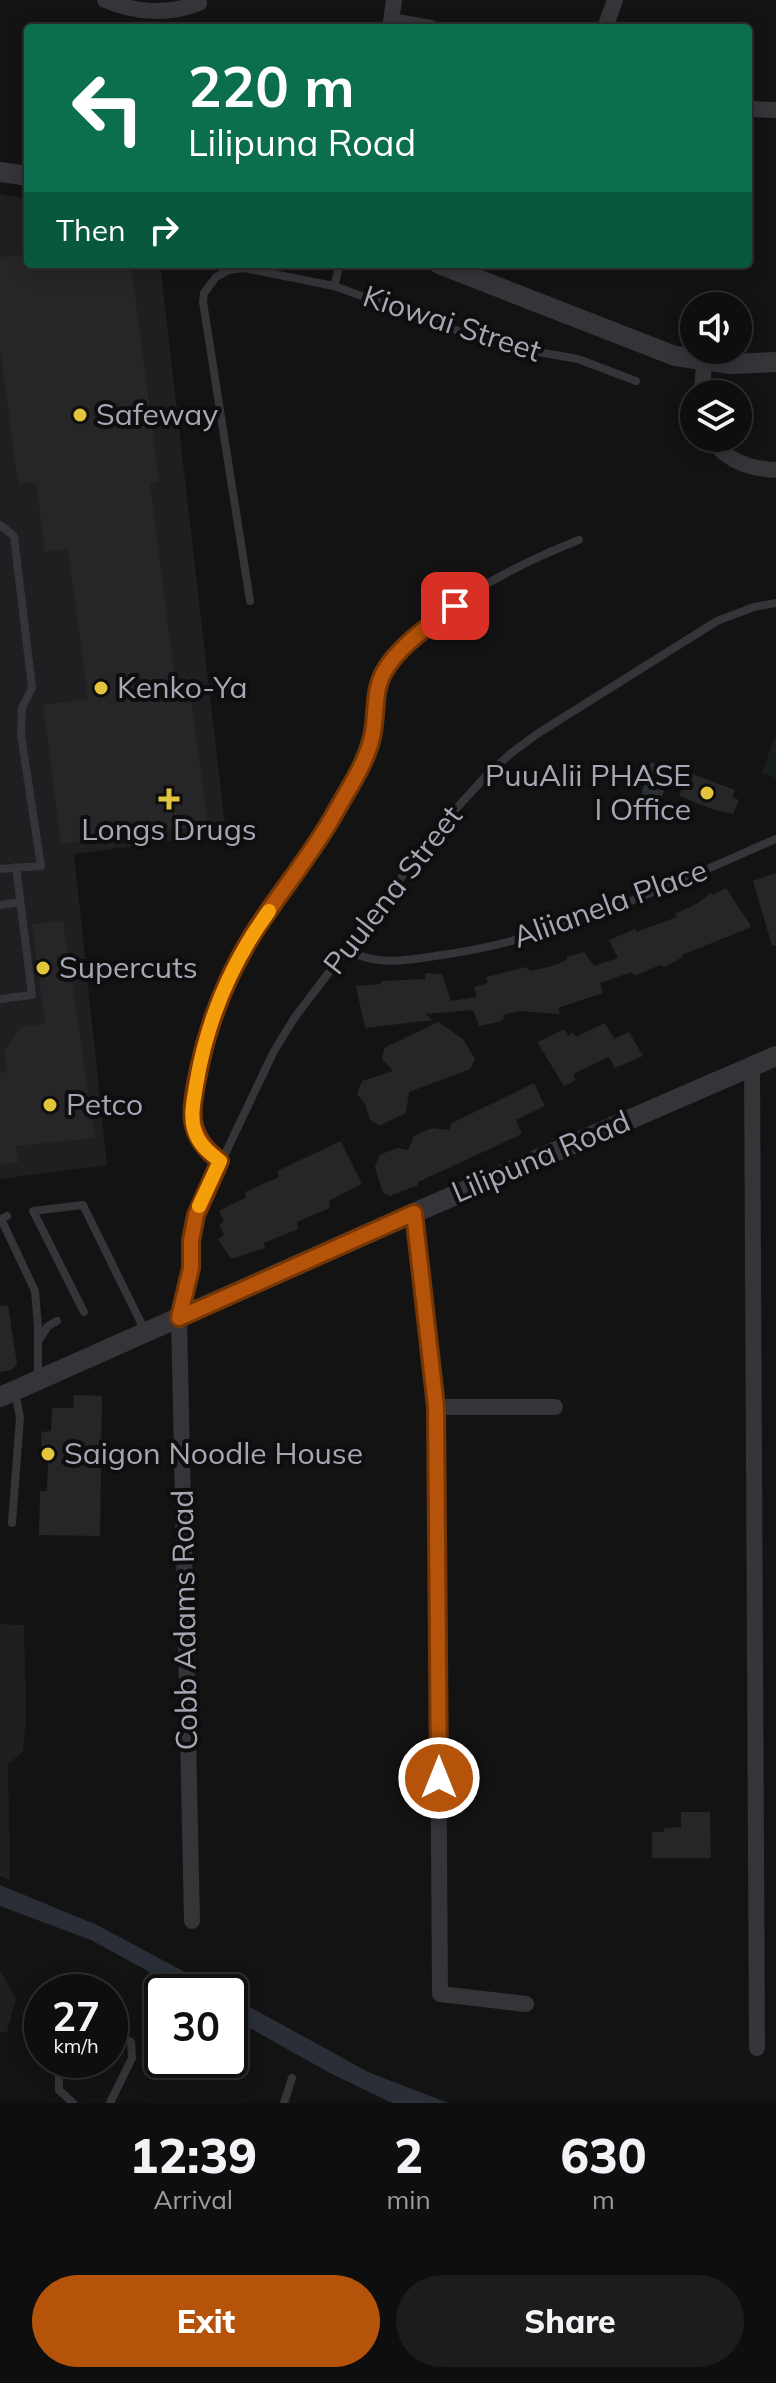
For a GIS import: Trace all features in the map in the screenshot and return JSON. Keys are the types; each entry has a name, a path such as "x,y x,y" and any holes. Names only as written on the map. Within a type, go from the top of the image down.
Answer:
{"street":[{"path":"105,0 124,7 156,11 177,10 199,3"},
{"path":"390,24 394,0"},
{"path":"606,24 615,0"},
{"path":"752,109 776,110"},
{"path":"0,172 24,175"},
{"path":"449,268 657,350 680,356"},
{"path":"752,363 776,362"},
{"path":"722,452 742,464 776,470"},
{"name":"Lilipuna Road","path":"7,1394 776,1056"},
{"path":"752,1066 757,2048"},
{"path":"414,1213 436,1407 440,1994 526,2004"},
{"name":"Cobb Adams Road","path":"179,1318 192,1921"},
{"path":"436,1407 555,1407"}],"lane":[{"name":"Kiowai Street","path":"250,601 203,302 204,293 216,277 236,268 334,286 475,337 515,348 578,359 636,381"},
{"path":"334,286 339,268"},
{"path":"0,525 14,536 32,688 22,708 21,735 41,866 0,869"},
{"path":"220,1161 204,1149 192,1121 197,1079 209,1028 240,956 308,858 362,765 372,740 378,690 384,671 421,633 479,589 528,562 579,540"},
{"name":"Puulena Street","path":"179,1318 191,1268 191,1241 196,1215 284,1033 461,800 510,754 549,726 717,621 754,607 776,603"},
{"name":"Aliianela Place","path":"347,950 361,958 390,962 501,945 586,920 776,839"},
{"path":"0,999 32,995 16,867"},
{"path":"0,905 20,902"},
{"path":"84,1312 33,1211 83,1205 145,1332"},
{"path":"7,1216 1,1219 35,1291 38,1379"},
{"path":"38,1341 48,1326 57,1321"},
{"path":"7,1394 20,1417 12,1523"},
{"path":"128,2040 131,2042 132,2058 128,2066"},
{"path":"59,2078 59,2090 73,2103"},
{"path":"110,2103 122,2078"},
{"path":"284,2103 292,2078"}],"shaded area":[{"path":"0,194 24,198 24,268 160,268 226,834 74,854 107,1165 0,1179"},
{"path":"776,733 776,778 762,773"},
{"path":"651,762 668,769 656,810 639,803"},
{"path":"0,1624 24,1625 26,1715 23,1752 8,1764 10,1880 0,1876"},
{"path":"0,1885 97,1925 188,1974 153,1974 91,1940 0,1906"},
{"path":"0,1970 16,1999 7,2032 0,2032"},
{"path":"248,2006 368,2072 448,2103 392,2103 248,2027"}],"building":[{"path":"24,254 24,268 132,268 159,482 150,484 178,702 191,700 208,825 61,844 43,705 88,699 68,549 45,552 36,482 18,484 0,348 0,257"},
{"name":"PuuAlii PHASE I Office","path":"688,772 735,790 732,797 739,800 733,814 679,796"},
{"path":"776,873 776,945 772,946 753,881"},
{"path":"726,888 751,926 749,928 682,955 664,967 660,965 634,976 632,972 600,983 603,993 558,1008 560,1014 519,1011 503,1015 504,1019 499,1022 479,1026 473,1010 425,1014 433,1020 365,1028 356,986 425,979 425,973 442,974 451,1001 477,997 474,987 488,983 486,977 526,967 530,971 552,966 567,960 566,957 584,952 594,966 618,958 609,940 677,917 675,914"},
{"name":"Petco","path":"63,921 95,1138 16,1146 19,1162 0,1165 0,1073 7,1072 4,1051 21,1027 45,1024 32,924"},
{"path":"438,1022 463,1039 475,1059 470,1069 409,1092 406,1113 379,1126 370,1120 365,1104 357,1094 362,1081 393,1071 382,1059 384,1048"},
{"path":"605,1023 614,1039 629,1032 643,1056 615,1068 609,1057 573,1074 576,1080 564,1086 537,1042 565,1029 568,1036 573,1032 576,1037"},
{"path":"534,1083 545,1106 516,1120 522,1134 418,1182 418,1185 390,1196 383,1193 375,1167 379,1155 397,1148 408,1150 414,1136 432,1128 449,1130 452,1123"},
{"path":"341,1141 362,1184 329,1201 330,1208 297,1222 298,1229 264,1243 265,1248 231,1259 218,1239 224,1235 219,1225 224,1221 219,1211 246,1197 245,1192 279,1177 277,1171"},
{"path":"8,1305 17,1364 12,1370 0,1372 0,1306"},
{"path":"74,1395 102,1396 100,1536 39,1535 40,1491 47,1491 48,1463 42,1462 41,1432 51,1431 52,1408 73,1408"},
{"path":"681,1812 710,1812 711,1858 652,1858 652,1832 681,1827"}],"slow traffic":[{"path":"199,1206 220,1161 204,1149 194,1129 192,1112 202,1053 229,978 269,911"}],"place":[{"name":"Safeway","path":"80,415"},
{"name":"Kenko-Ya","path":"101,688"},
{"name":"PuuAlii PHASE I Office","path":"707,793"},
{"name":"Longs Drugs","path":"169,799"},
{"name":"Supercuts","path":"43,968"},
{"name":"Petco","path":"50,1105"},
{"name":"Saigon Noodle House","path":"48,1454"}],"route":[{"path":"439,1778 436,1407 414,1213 179,1318 191,1268 192,1228 220,1161 198,1140 192,1112 202,1053 218,1003 240,956 266,914 308,858 362,765 372,740 378,690 384,671 410,643 455,606"}]}
